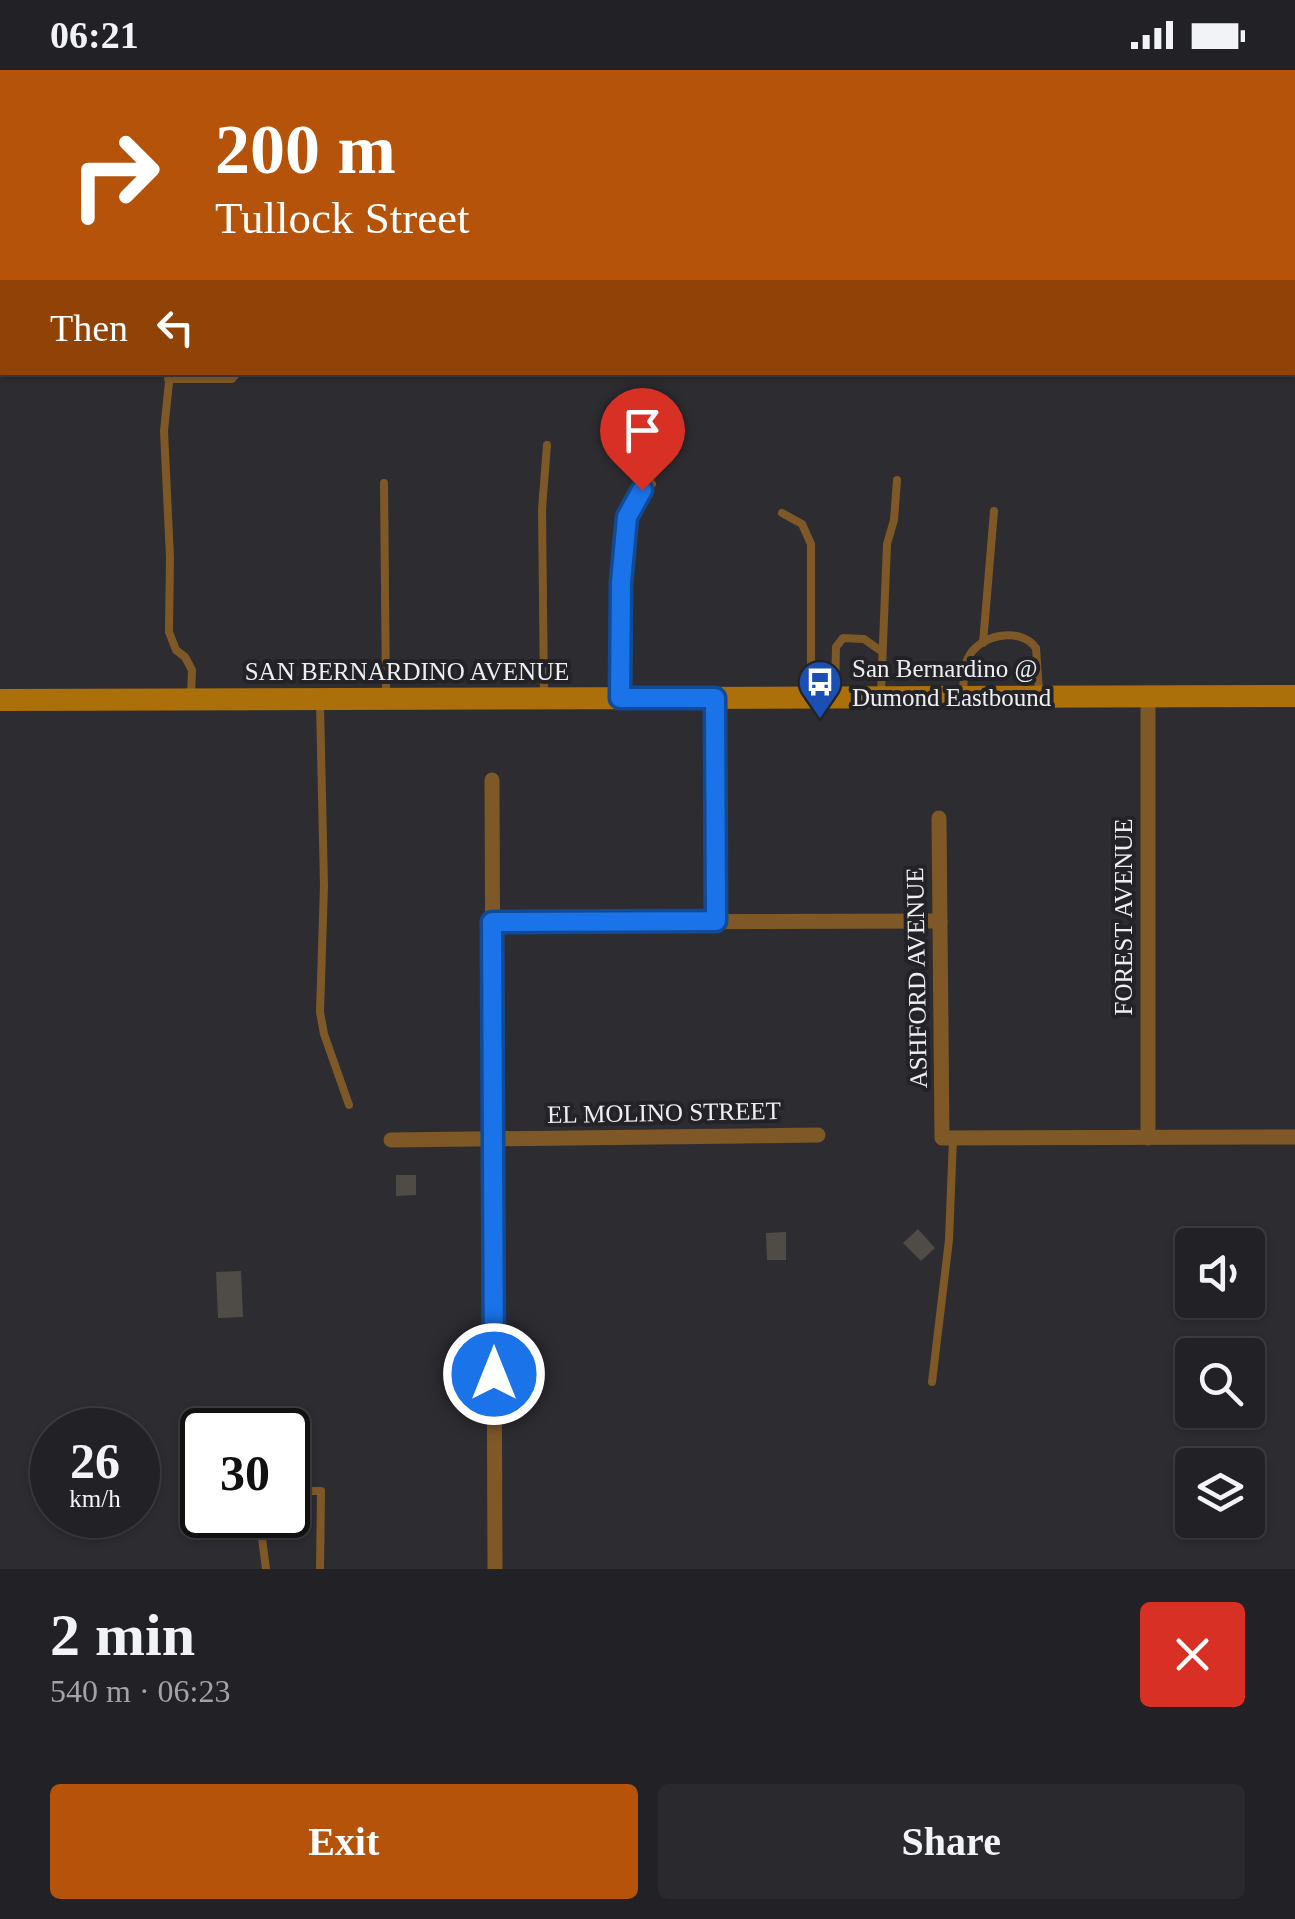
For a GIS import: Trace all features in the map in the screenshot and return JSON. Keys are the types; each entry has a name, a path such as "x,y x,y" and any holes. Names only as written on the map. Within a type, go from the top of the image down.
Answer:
{"main road":[{"name":"SAN BERNARDINO AVENUE","path":"0,700 1295,696"}],"street":[{"name":"FOREST AVENUE","path":"1148,696 1148,1138"},
{"path":"715,698 716,921"},
{"path":"492,780 495,1569"},
{"name":"ASHFORD AVENUE","path":"939,818 948,1138"},
{"path":"492,922 940,921"},
{"name":"EL MOLINO STREET","path":"392,1140 818,1135"},
{"path":"948,1138 1295,1137"}],"lane":[{"path":"192,699 192,670 185,656 176,650 169,632 164,431 170,376 232,379 235,375"},
{"path":"544,699 542,509 547,445"},
{"path":"882,697 887,544 894,520 897,480"},
{"path":"384,483 386,699"},
{"path":"620,698 621,583 627,517 642,490 652,484"},
{"path":"984,643 994,511"},
{"path":"782,513 802,524 810,544 823,698"},
{"path":"962,697 967,660 984,643 1003,635 1032,642 1038,655 1039,697"},
{"path":"823,698 839,641 848,636 858,637 881,651"},
{"path":"320,699 324,886 320,1012 349,1105"},
{"path":"932,1382 949,1240 948,1138"},
{"path":"310,1492 320,1492 320,1569"},
{"path":"262,1538 266,1569"}],"building":[{"path":"396,1175 416,1175 416,1195 396,1196"},
{"path":"918,1229 935,1248 921,1261 903,1243"},
{"path":"786,1232 786,1260 767,1260 766,1233"},
{"path":"241,1271 243,1317 218,1318 216,1272"}],"place":[{"name":"San Bernardino @ Dumond Eastbound","path":"820,720"}],"route":[{"path":"494,1374 492,922 716,921 715,698 620,698 621,583 627,517 642,490"}]}
